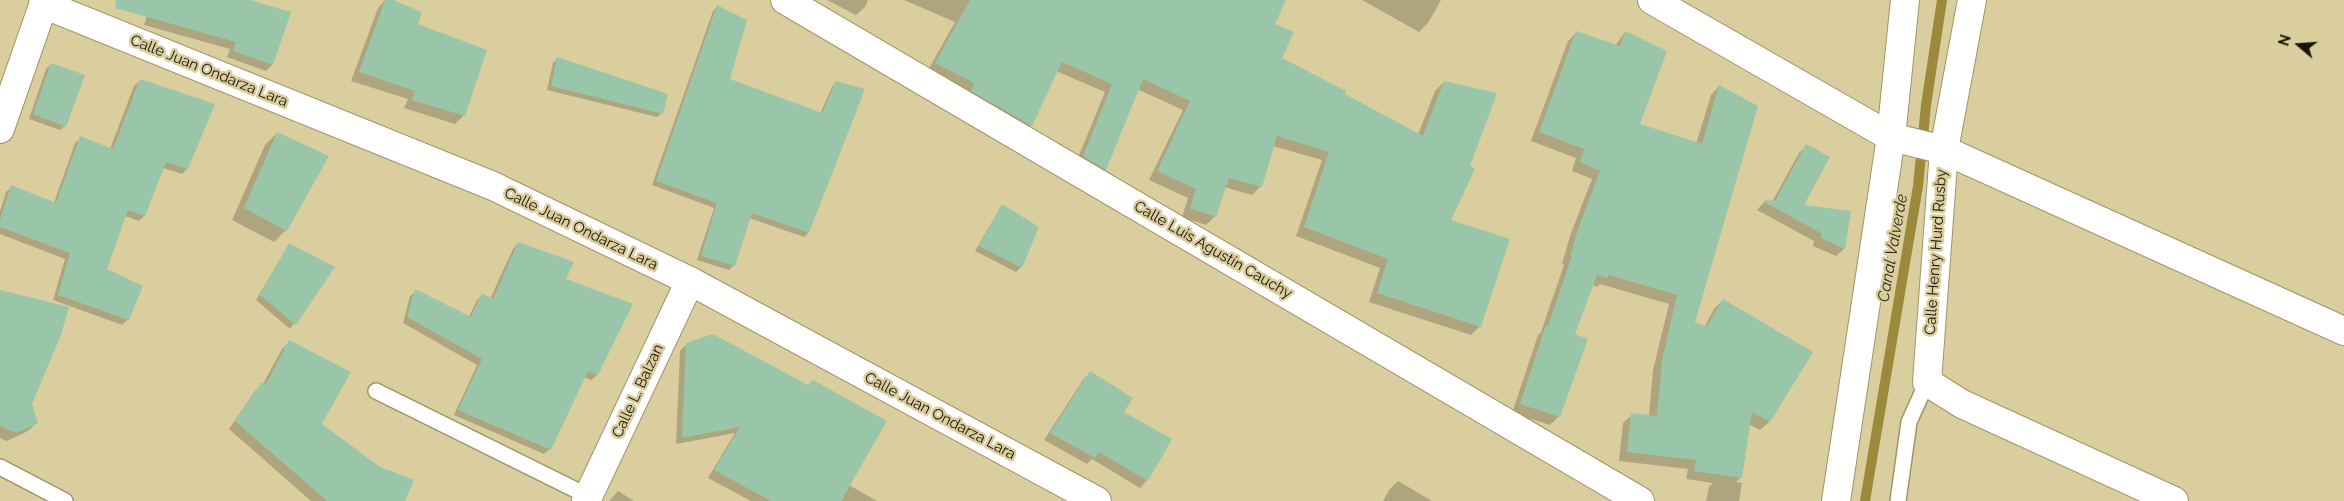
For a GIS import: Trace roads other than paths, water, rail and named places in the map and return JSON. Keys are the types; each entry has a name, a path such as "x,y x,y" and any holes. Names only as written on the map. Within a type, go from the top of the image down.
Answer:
{"street":[{"name":"Calle Luis Agustín Cauchy","path":"785,0 1640,501"},
{"path":"1652,0 1890,137 1944,150 2344,331"},
{"path":"1836,501 1890,137 1905,0"},
{"name":"Calle Henry Hurd Rusby","path":"1926,382 1944,150 1972,0"},
{"path":"0,129 44,2"},
{"name":"Calle Juan Ondarza Lara","path":"44,2 493,186 690,281 1098,501"},
{"name":"Calle L. Balzan","path":"587,499 690,281"},
{"path":"1926,382 1962,404 2174,501"}],"lane":[{"name":"Calle Henry Hurd Rusby","path":"1898,501 1909,422 1926,382"},
{"path":"376,391 587,499"},
{"path":"0,467 65,501"}],"waterway":[{"name":"Canal Valverde","path":"1865,501 1918,186 1926,105 1942,0"}]}
